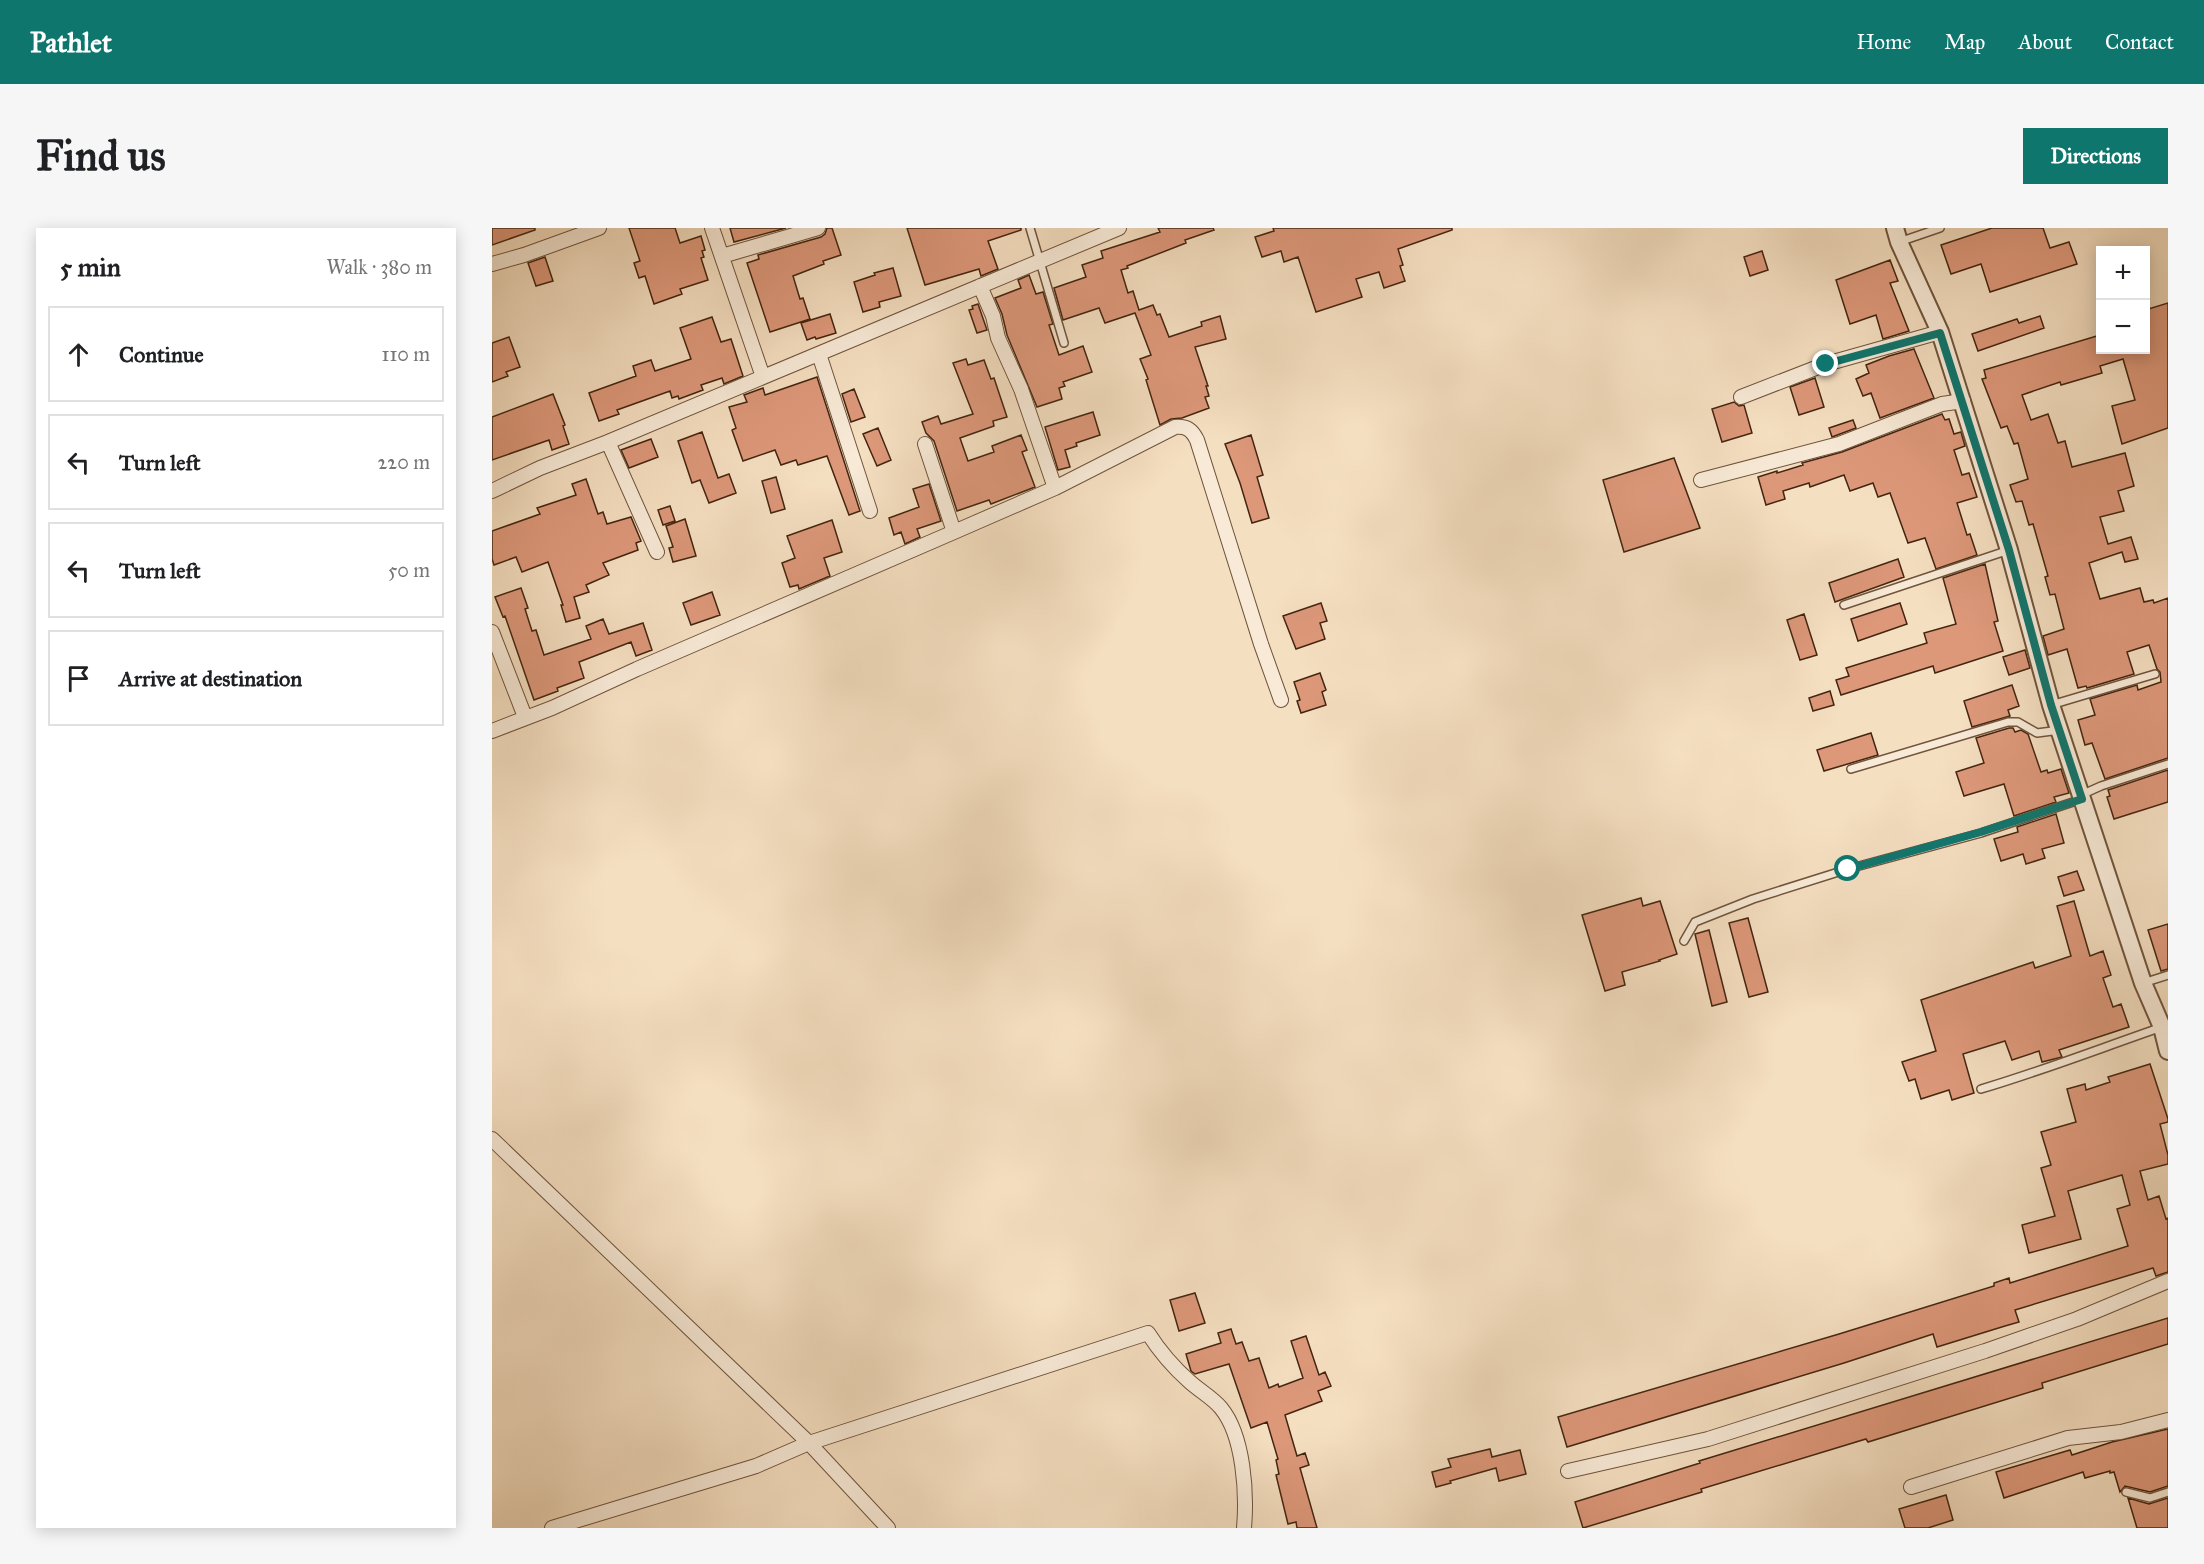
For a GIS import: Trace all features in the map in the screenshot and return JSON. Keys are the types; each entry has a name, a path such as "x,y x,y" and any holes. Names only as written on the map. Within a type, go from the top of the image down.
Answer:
{"street":[{"path":"492,264 599,228"},
{"path":"712,228 763,377"},
{"path":"722,256 818,228"},
{"path":"492,491 540,468 608,442 1119,228"},
{"path":"1897,235 1940,333 1963,401 2009,550 2051,705 2143,982 2162,1027 2168,1051"},
{"path":"980,286 993,316 998,338 1021,389 1055,488"},
{"path":"1741,397 1826,364 1940,333"},
{"path":"819,354 870,511"},
{"path":"1701,480 1839,444 1942,404 1963,401"},
{"path":"492,731 552,708 648,664 1055,488 1175,427 1188,428 1193,433 1281,700"},
{"path":"608,442 657,552"},
{"path":"925,444 954,532"},
{"path":"492,632 525,717"},
{"path":"492,1139 809,1443 888,1528"},
{"path":"1568,1471 1708,1438 1985,1351 2077,1319 2168,1281"},
{"path":"552,1528 756,1466 809,1443 1148,1333 1176,1370 1214,1400 1228,1417 1243,1470 1246,1511 1244,1528"},
{"path":"1911,1487 2068,1438 2121,1432 2168,1420"}],"lane":[{"path":"1030,228 1064,343"},
{"path":"1897,235 1940,228"},
{"path":"1844,605 2009,550"},
{"path":"2051,705 2155,674"},
{"path":"1851,769 2008,722 2018,722 2037,732 2060,730"},
{"path":"1684,941 1695,922 1753,899 1848,869 1981,832 2082,797 2101,786 2168,764"},
{"path":"2143,982 2168,975"},
{"path":"1981,1089 2024,1077 2082,1054 2162,1027"},
{"path":"2126,1492 2150,1498 2168,1492"}],"building":[{"path":"492,228 535,228 535,230 492,245"},
{"path":"629,228 675,228 680,243 701,236 705,250 702,251 704,257 701,258 708,280 680,289 682,294 654,304 645,276 639,278 634,263 640,261"},
{"path":"730,228 786,228 734,242"},
{"path":"827,228 832,228 841,255 793,276 800,299 803,298 810,319 770,332 747,263 759,259 758,255 821,237"},
{"path":"907,228 1021,228 1021,230 988,241 998,269 981,276 979,269 925,285"},
{"path":"1158,228 1213,228 1214,230 1185,240 1186,243 1121,270 1128,293 1133,291 1139,310 1153,305 1157,315 1160,314 1169,337 1202,326 1201,322 1220,316 1226,339 1195,347 1208,386 1206,386 1209,396 1205,397 1209,408 1182,418 1171,419 1160,425 1146,380 1148,379 1140,359 1151,355 1135,313 1105,323 1099,308 1063,320 1054,288 1086,277 1082,265 1103,258 1101,251 1160,232"},
{"path":"1273,228 1452,228 1452,230 1398,249 1405,281 1384,288 1379,272 1356,279 1362,297 1316,312 1298,257 1284,262 1281,251 1262,257 1255,237 1274,231"},
{"path":"1992,228 2043,228 2050,248 2069,242 2077,264 1990,292 1981,264 1951,274 1941,245"},
{"path":"1762,251 1768,270 1750,276 1744,257"},
{"path":"545,257 553,281 536,286 528,263"},
{"path":"1890,260 1898,281 1890,283 1909,331 1883,339 1876,315 1850,324 1836,280"},
{"path":"893,268 901,296 879,302 880,307 863,312 854,282"},
{"path":"1029,275 1036,294 1043,292 1053,324 1049,325 1059,355 1083,346 1092,372 1063,382 1065,386 1059,388 1062,399 1037,407 1007,335 995,298 1021,288 1018,280"},
{"path":"2168,303 2168,428 2122,444 2112,406 2135,400 2123,359 2100,366 2102,373 2061,385 2060,382 2022,395 2031,420 2048,414 2058,443 2065,441 2072,467 2125,453 2134,486 2118,491 2124,511 2100,517 2108,544 2131,537 2138,559 2125,562 2122,552 2089,563 2100,599 2140,588 2144,602 2153,600 2154,603 2168,598 2168,758 2105,779 2092,743 2085,745 2078,720 2095,715 2090,699 2137,685 2138,690 2161,682 2160,672 2149,645 2127,652 2134,674 2087,688 2086,686 2078,688 2067,649 2048,655 2043,636 2064,629 2055,594 2050,595 2045,577 2048,576 2033,524 2029,525 2022,501 2016,502 2010,485 2028,479 2018,443 2014,444 2007,426 2001,428 1982,379 1986,378 1984,370 2096,336 2096,354 2150,354 2150,308"},
{"path":"978,304 987,330 977,333 969,310"},
{"path":"830,314 836,333 807,340 801,323"},
{"path":"2040,316 2044,328 1978,351 1972,334 2017,319 2019,323"},
{"path":"712,317 721,342 731,339 743,376 724,384 722,378 701,385 703,390 679,399 678,396 672,398 670,391 617,410 619,414 599,421 589,393 636,376 633,366 651,360 655,371 691,359 680,328"},
{"path":"509,337 520,367 506,372 508,376 492,382 492,343"},
{"path":"1914,349 1934,398 1880,418 1871,393 1863,396 1856,379 1869,373 1866,365"},
{"path":"966,359 968,365 984,360 991,379 994,378 1007,417 993,421 994,426 960,438 968,461 994,452 992,446 1021,435 1027,450 1022,452 1035,487 991,504 989,500 957,511 934,441 926,433 922,422 938,416 941,424 973,414 953,363"},
{"path":"817,377 860,511 849,515 827,456 798,465 796,460 781,465 775,450 743,461 732,430 736,428 729,407 747,402 744,395 763,388 765,395"},
{"path":"1815,378 1824,407 1799,415 1790,387"},
{"path":"854,389 865,417 851,422 842,394"},
{"path":"553,394 565,425 563,426 569,444 552,450 549,440 492,460 492,417"},
{"path":"1734,402 1739,406 1744,405 1752,433 1722,442 1712,409"},
{"path":"1093,412 1100,435 1076,443 1077,446 1065,450 1070,467 1058,470 1045,427"},
{"path":"1942,414 1945,420 1949,419 1954,434 1961,432 1965,446 1954,450 1962,475 1969,473 1977,497 1957,503 1967,535 1970,534 1977,555 1936,569 1925,538 1908,543 1890,493 1878,497 1873,483 1850,491 1844,475 1810,487 1809,483 1783,491 1785,499 1766,505 1758,477 1842,452"},
{"path":"1853,420 1856,428 1832,437 1829,428"},
{"path":"878,428 891,460 877,466 863,434"},
{"path":"702,432 718,478 729,474 736,493 709,503 700,480 692,483 678,441"},
{"path":"1251,435 1263,475 1257,477 1269,518 1252,523 1225,444"},
{"path":"651,439 658,457 629,468 621,450"},
{"path":"1674,458 1700,528 1624,552 1603,480"},
{"path":"776,477 785,509 771,513 762,481"},
{"path":"586,479 598,514 603,512 607,524 631,517 641,541 636,543 638,550 603,563 609,575 586,585 589,592 574,597 580,618 566,622 561,605 563,605 548,562 522,572 516,557 494,565 492,531 540,514 537,508 576,495 572,484"},
{"path":"929,484 941,521 917,529 920,537 905,544 901,532 894,535 889,518 919,507 913,489"},
{"path":"670,506 675,521 663,525 658,510"},
{"path":"685,519 696,556 673,562 669,548 673,547 666,526"},
{"path":"832,520 842,552 824,558 830,576 799,589 798,585 790,587 782,563 795,558 787,536"},
{"path":"1898,559 1904,577 1835,602 1829,583"},
{"path":"1985,564 1998,621 1994,622 2003,651 1935,673 1933,666 1841,695 1836,680 1849,676 1846,668 1927,643 1924,633 1956,624 1943,578"},
{"path":"521,588 528,608 525,609 532,631 536,630 544,655 591,639 586,626 603,619 609,634 643,623 652,650 636,656 631,642 579,662 584,678 534,700 505,616 503,617 495,597"},
{"path":"712,592 720,615 691,625 683,603"},
{"path":"1321,603 1327,621 1320,623 1325,639 1296,649 1283,616"},
{"path":"1900,603 1907,624 1858,641 1851,619"},
{"path":"1804,614 1817,655 1800,660 1787,620"},
{"path":"2025,650 2030,668 2009,675 2003,657"},
{"path":"1320,673 1326,690 1322,692 1326,705 1301,713 1297,701 1300,700 1294,682"},
{"path":"2012,685 2019,706 2008,710 2010,716 1972,727 1964,701"},
{"path":"1830,691 1834,705 1813,711 1809,698"},
{"path":"2013,728 2015,732 2021,730 2028,734 2041,772 2047,770 2048,773 2061,769 2069,793 2054,797 2056,802 2014,816 2004,784 1964,796 1956,772 1984,763 1976,738"},
{"path":"1871,733 1878,755 1824,771 1817,750"},
{"path":"2168,770 2168,802 2114,819 2107,797 2110,796 2108,790"},
{"path":"2056,814 2064,843 2042,849 2045,858 2026,864 2023,854 2001,861 1994,839 2018,832 2017,827"},
{"path":"2077,871 2084,890 2064,896 2058,877"},
{"path":"1641,898 1643,906 1660,901 1677,954 1622,972 1625,985 1605,991 1582,915"},
{"path":"2074,901 2090,956 2103,951 2111,975 2103,978 2113,1007 2121,1004 2129,1027 2059,1050 2062,1057 2042,1062 2039,1051 2012,1060 2005,1041 1963,1054 1974,1093 1952,1100 1949,1090 1921,1099 1915,1079 1909,1081 1902,1062 1936,1051 1921,1000 2033,962 2035,968 2071,956 2057,906"},
{"path":"1748,918 1768,992 1749,997 1729,923"},
{"path":"2168,924 2168,969 2161,971 2148,930"},
{"path":"1709,930 1727,1002 1712,1006 1695,934"},
{"path":"2150,1064 2168,1119 2168,1122 2160,1124 2168,1164 2140,1171 2148,1200 2159,1196 2166,1219 2168,1218 2168,1272 2156,1276 2153,1268 2015,1310 2019,1322 1937,1347 1933,1334 1567,1447 1558,1417 1839,1334 1994,1286 1994,1283 2009,1278 2010,1283 2128,1246 2117,1209 2130,1205 2122,1175 2068,1191 2081,1239 2029,1253 2022,1225 2055,1216 2041,1168 2051,1165 2041,1132 2076,1122 2067,1089 2085,1084 2086,1090 2110,1082 2108,1077"},
{"path":"1195,1293 1205,1323 1179,1331 1170,1300"},
{"path":"2168,1318 2168,1344 2042,1383 2043,1388 1868,1442 1866,1439 1701,1489 1702,1492 1583,1528 1575,1502 1700,1463 1699,1461"},
{"path":"1231,1329 1236,1344 1242,1342 1249,1361 1259,1358 1269,1388 1278,1384 1279,1387 1303,1378 1291,1341 1306,1336 1319,1375 1325,1372 1331,1386 1318,1391 1322,1401 1285,1415 1297,1456 1305,1453 1309,1465 1300,1468 1317,1528 1297,1528 1296,1522 1288,1524 1276,1475 1279,1474 1276,1460 1278,1459 1267,1422 1251,1428 1229,1364 1195,1374 1191,1371 1186,1354 1221,1343 1218,1333"},
{"path":"2168,1429 2168,1486 2150,1492 2125,1486 2120,1492 2114,1472 2085,1478 2083,1472 2004,1498 1996,1472 2070,1450 2072,1455 2112,1442"},
{"path":"1490,1449 1492,1457 1520,1450 1526,1474 1499,1481 1496,1468 1436,1487 1432,1472 1451,1467 1448,1459"},
{"path":"1946,1495 1953,1520 1928,1528 1905,1528 1899,1509"},
{"path":"2128,1498 2149,1504 2168,1498 2168,1528 2137,1528"}],"route":[{"path":"1826,364 1940,333 2009,550 2051,705 2082,799 1981,832 1848,869"}]}
